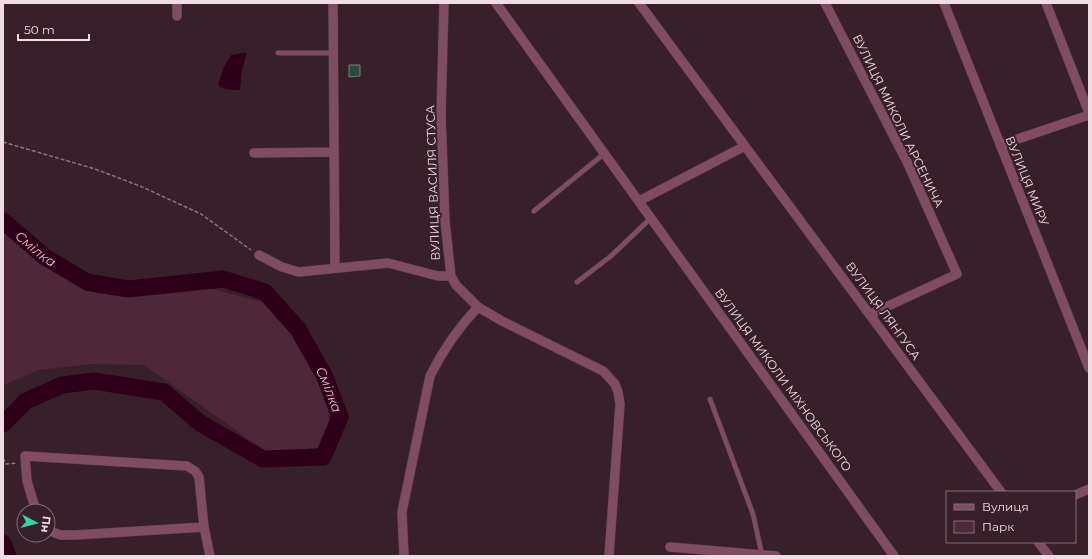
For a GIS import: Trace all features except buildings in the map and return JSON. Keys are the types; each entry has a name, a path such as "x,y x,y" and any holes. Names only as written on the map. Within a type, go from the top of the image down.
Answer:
{"street":[{"path":"177,16 178,3"},
{"path":"333,3 334,267"},
{"name":"ВУЛИЦЯ ВАСИЛЯ СТУСА","path":"444,3 441,115 445,221 451,276 460,290 478,307 502,321 592,365 610,378 615,384 620,404 608,556"},
{"name":"ВУЛИЦЯ МИКОЛИ МІХНОВСЬКОГО","path":"496,3 894,556"},
{"name":"ВУЛИЦЯ ЛЯНГУСА","path":"639,3 871,314 1000,491"},
{"name":"ВУЛИЦЯ МИКОЛИ АРСЕНИЧА","path":"825,3 908,164 957,274 871,314"},
{"name":"ВУЛИЦЯ МИРУ","path":"944,3 1089,368"},
{"path":"1000,145 1089,114 1046,3"},
{"path":"639,201 745,146"},
{"path":"254,153 334,152"},
{"path":"259,255 282,267 299,272 320,271 334,267 388,263 438,276 451,276"},
{"path":"404,556 402,512 430,376 440,357 461,325 478,307"},
{"path":"34,503 27,482 25,456 186,466 195,471 199,477 204,527 210,556"},
{"path":"1076,495 1089,490"},
{"path":"56,533 60,535 75,535 204,527"},
{"path":"1039,543 1048,556"},
{"path":"670,547 776,556"}],"lane":[{"path":"278,53 333,53"},
{"path":"534,211 605,153"},
{"path":"577,282 611,256 651,218"},
{"path":"710,400 753,514 757,555"}],"path":[{"path":"3,142 95,169 140,186 201,214 259,255"},
{"path":"3,458 6,464 16,463 25,456"}],"green space":[{"path":"3,232 98,294 190,283 277,306 325,370 331,446 268,453 144,365 92,364 39,370 3,385"}],"shaded area":[{"path":"247,53 242,70 240,90 229,90 220,87 218,84 224,67 231,55"}],"waterway":[{"name":"Смілка","path":"3,221 45,257 87,282 128,289 223,279 265,292 298,329 325,377 340,417 323,457 263,459 200,423 164,392 94,381 62,385 26,401 3,424"},
{"name":"Смілка","path":"3,543 8,556"}]}
